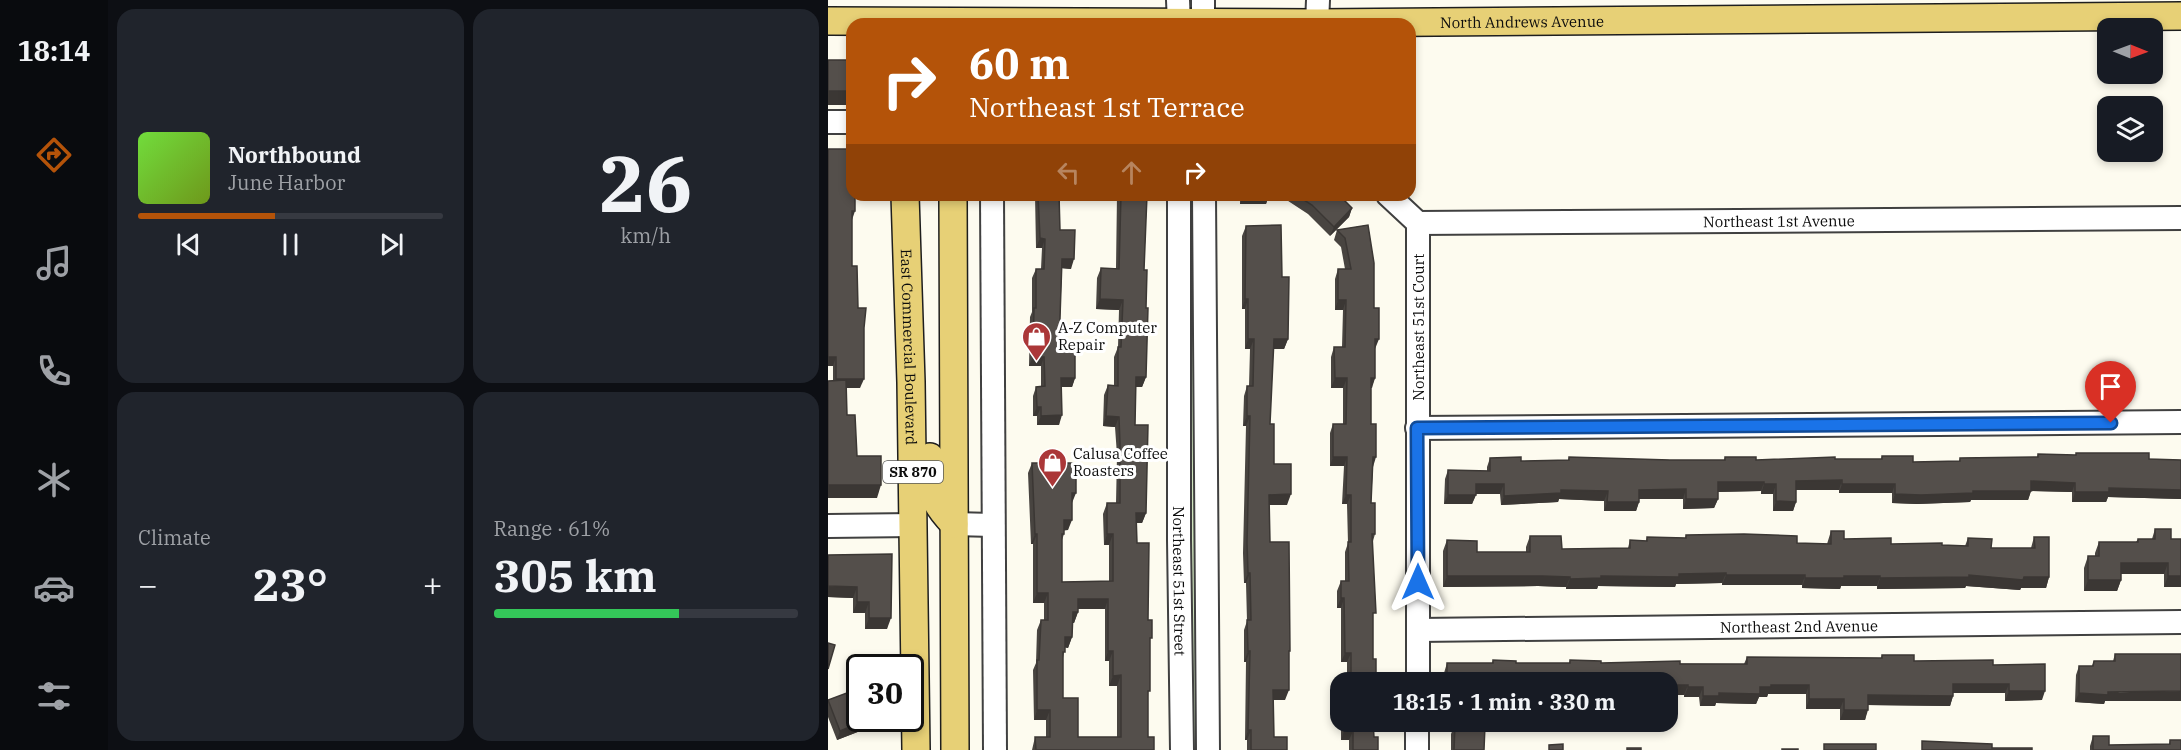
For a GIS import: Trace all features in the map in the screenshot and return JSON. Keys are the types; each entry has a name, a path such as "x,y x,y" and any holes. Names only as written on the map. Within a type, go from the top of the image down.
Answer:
{"main road":[{"name":"North Andrews Avenue","path":"864,18 953,15 1222,18"},
{"name":"North Andrews Avenue","path":"1416,23 2181,16"},
{"name":"North Andrews Avenue","path":"828,21 846,20"},
{"name":"East Commercial Boulevard","path":"905,201 914,525 916,750"},
{"name":"SR 870","path":"953,201 955,750"},
{"path":"911,382 926,396 928,404 931,489 934,499 940,510 954,524"},
{"path":"914,525 934,554 938,677 942,688 955,697"}],"street":[{"path":"1317,18 1318,0"},
{"path":"828,122 846,122"},
{"path":"992,201 995,750"},
{"name":"Northeast 51st Street","path":"1179,201 1179,540 1182,750"},
{"name":"Northeast 51st Street","path":"1204,201 1208,750"},
{"path":"1394,201 1418,223"},
{"name":"Northeast 1st Avenue","path":"1418,223 2181,218"},
{"name":"Northeast 51st Court","path":"1418,223 1418,672"},
{"path":"1417,428 2181,422"},
{"path":"954,524 993,525"},
{"path":"828,526 914,525"},
{"path":"1179,540 1207,540"},
{"name":"Northeast 2nd Avenue","path":"1418,630 2181,622"},
{"path":"1417,732 1417,750"}],"green space":[{"path":"1185,201 1199,201 1204,750 1188,750"}],"building":[{"path":"828,60 846,60 846,91 828,91"},
{"path":"828,149 846,149 846,201 855,201 855,211 852,211 852,266 857,266 858,308 866,308 864,379 836,379 836,357 828,357"},
{"path":"1038,201 1059,201 1060,230 1075,230 1074,259 1062,259 1059,347 1075,348 1075,378 1061,378 1062,415 1041,416 1041,407 1037,407 1036,387 1045,386 1044,357 1033,357 1036,269 1044,269 1045,239 1040,238"},
{"path":"1121,201 1147,201 1144,270 1147,270 1146,308 1148,308 1146,377 1136,377 1135,425 1148,425 1146,513 1136,513 1137,543 1149,543 1148,620 1152,620 1152,638 1150,638 1148,737 1154,737 1154,750 1036,750 1035,737 1050,737 1050,710 1037,710 1037,660 1039,660 1041,620 1048,620 1048,593 1037,593 1037,534 1035,534 1032,463 1076,463 1076,493 1072,493 1072,520 1064,520 1064,534 1062,534 1062,582 1113,581 1113,534 1107,534 1107,503 1120,503 1119,417 1106,416 1108,385 1118,386 1118,347 1121,347 1123,300 1100,299 1101,268 1119,269","holes":["1078,599 1108,599 1108,651 1113,651 1113,676 1121,675 1121,737 1078,737 1078,698 1063,698 1065,637 1072,637 1073,612 1078,612"]},
{"path":"1306,201 1345,201 1352,208 1334,227"},
{"path":"1281,225 1282,277 1289,277 1288,339 1274,339 1270,424 1274,424 1274,464 1291,464 1291,494 1269,495 1270,542 1289,542 1289,690 1273,690 1274,737 1287,737 1287,750 1251,750 1251,730 1248,730 1250,651 1248,651 1247,620 1251,620 1247,543 1250,416 1247,416 1247,386 1253,386 1254,339 1248,339 1248,299 1245,299 1246,226"},
{"path":"1368,225 1374,263 1374,308 1379,308 1379,339 1375,339 1375,378 1371,378 1371,424 1376,424 1376,457 1373,457 1371,503 1375,503 1375,534 1372,534 1376,613 1373,613 1373,659 1376,659 1376,672 1351,672 1351,653 1345,653 1344,598 1341,598 1341,581 1349,581 1348,542 1351,542 1351,495 1346,495 1347,457 1333,457 1333,424 1346,424 1347,378 1335,378 1334,347 1345,347 1346,300 1338,300 1338,269 1351,269 1345,238 1337,230"},
{"path":"846,380 847,415 855,415 857,456 881,456 881,485 828,485 828,381"},
{"path":"2076,453 2149,453 2149,459 2181,460 2181,490 2109,488 2109,492 2075,492 2075,483 2031,481 2031,491 1973,491 1973,493 1921,495 1895,494 1895,484 1842,484 1842,480 1796,481 1796,502 1776,501 1776,484 1764,484 1764,482 1718,482 1718,499 1686,499 1686,489 1639,490 1639,502 1607,502 1608,491 1561,490 1561,493 1504,496 1504,484 1476,484 1476,495 1448,495 1448,470 1490,471 1490,458 1521,457 1521,461 1569,460 1569,457 1725,460 1725,457 1756,457 1756,460 1835,457 1835,459 1882,459 1882,456 1913,456 1913,462 1960,461 1960,458 2038,457 2038,454 2076,455"},
{"path":"2155,529 2171,529 2171,539 2181,539 2181,576 2168,576 2168,563 2121,563 2121,580 2088,580 2088,556 2099,556 2099,542 2138,542 2138,539 2155,539"},
{"path":"1831,531 1844,531 1844,539 1891,538 1891,544 1942,543 1942,545 1968,546 1968,538 1992,539 1991,548 2035,548 2034,537 2049,537 2049,577 2024,577 2023,580 1969,575 1969,577 1805,578 1805,575 1726,575 1726,573 1679,574 1679,577 1601,576 1601,578 1570,579 1570,577 1542,576 1447,576 1447,540 1477,541 1477,552 1530,552 1530,536 1561,536 1562,549 1630,548 1630,540 1647,541 1647,537 1686,538 1686,535 1797,536 1797,543 1831,544"},
{"path":"892,554 891,618 869,618 869,602 857,602 857,587 828,586 828,555"},
{"path":"828,643 835,645 828,669"},
{"path":"2115,654 2181,654 2181,691 2108,692 2108,695 2079,693 2079,666 2093,666 2094,661 2115,661"},
{"path":"1882,655 1914,655 1914,661 1993,660 1993,665 2045,664 2045,691 2009,691 2009,684 1953,684 1953,696 1868,695 1868,710 1844,710 1844,699 1809,699 1809,685 1771,685 1771,687 1760,687 1760,694 1719,693 1719,696 1703,696 1703,687 1678,685 1678,672 1447,672 1447,663 1493,663 1493,660 1516,661 1516,663 1570,663 1570,660 1601,661 1601,663 1680,661 1680,664 1747,664 1747,657 1882,658"},
{"path":"846,693 846,728 840,731 828,700"},
{"path":"1353,732 1374,732 1374,737 1378,737 1378,750 1353,750"},
{"path":"1455,732 1485,732 1484,750 1454,750"},
{"path":"2093,736 2109,736 2109,745 2170,744 2170,740 2181,740 2181,750 2093,750"},
{"path":"1922,741 1992,744 1992,748 2032,748 2032,750 1922,750"},
{"path":"1563,744 1563,750 1549,750 1549,745"},
{"path":"1824,744 1876,744 1876,750 1824,750"},
{"path":"1627,748 1641,748 1641,750 1627,750"}],"place":[{"name":"A-Z Computer Repair","path":"1037,362"},
{"name":"Calusa Coffee Roasters","path":"1052,488"}],"route":[{"path":"1418,582 1417,428 2111,423"}]}
